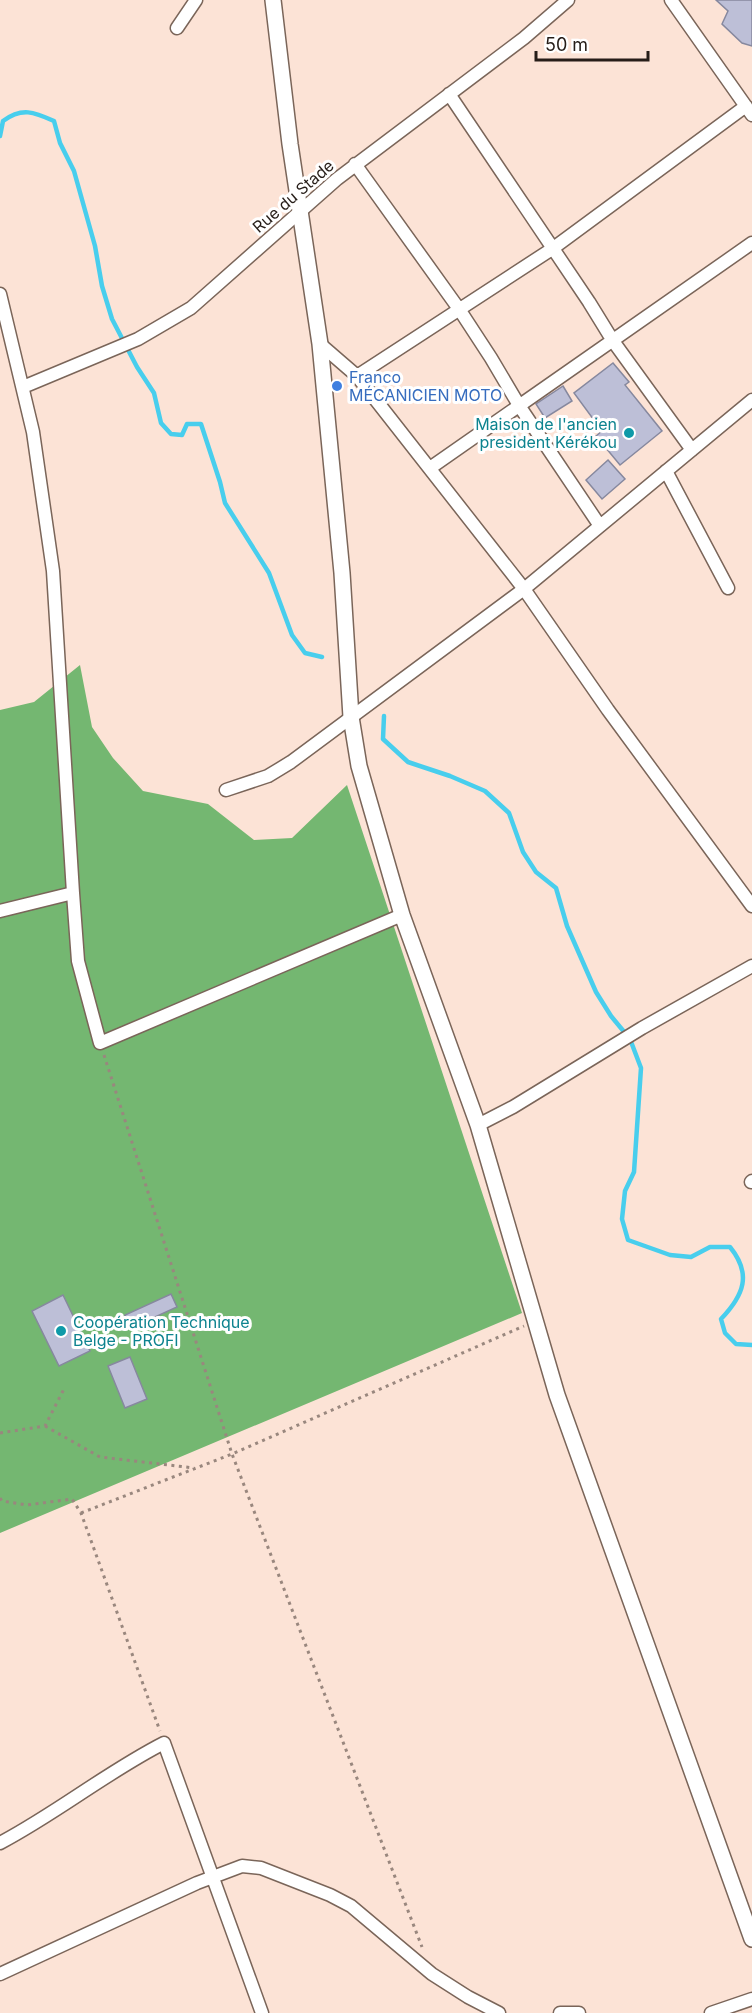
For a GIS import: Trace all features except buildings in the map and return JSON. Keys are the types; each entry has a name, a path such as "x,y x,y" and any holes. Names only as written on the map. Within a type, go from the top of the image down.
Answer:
{"street":[{"path":"177,28 196,0"},
{"path":"273,0 320,344 342,573 351,717 359,766 402,915 478,1125 557,1395 752,1939"},
{"name":"Rue du Stade","path":"23,387 122,346 191,308 355,164 524,38 568,0"},
{"path":"357,376 552,249 749,110 671,0"},
{"path":"449,94 613,341 692,450"},
{"path":"355,164 459,309 520,407 600,526"},
{"path":"430,468 752,243"},
{"path":"0,295 33,432 53,571 78,961 100,1043 402,915"},
{"path":"320,344 357,376 524,589 608,710 752,906"},
{"path":"226,790 268,776 291,762 524,589 752,400"},
{"path":"666,471 728,588"},
{"path":"0,911 73,892"},
{"path":"478,1125 513,1107 642,1028 752,966"},
{"path":"0,1843 33,1826 141,1755 164,1743 262,2013"},
{"path":"0,1974 167,1895 242,1866 261,1868 330,1895 351,1906 432,1974 499,2013"},
{"path":"711,2013 752,1999"},
{"path":"560,2013 579,2013"}],"path":[{"path":"100,1043 232,1454 432,1974"},
{"path":"81,1513 232,1454 534,1321"},
{"path":"45,1426 64,1388"},
{"path":"0,1433 45,1426 100,1457 197,1468"},
{"path":"0,1498 2,1501 27,1505 72,1499 81,1513 164,1743"}],"green space":[{"path":"80,665 92,727 113,758 143,791 208,804 254,840 292,838 347,785 522,1313 0,1533 0,710 34,702"}],"waterway":[{"path":"0,136 3,121 22,112 34,113 54,121 60,143 74,171 112,319 137,367 154,393 161,423 171,434 182,435 187,424 201,424 225,503 269,573 292,635 305,653 322,657"},
{"path":"384,716 383,739 408,762 485,791 509,813 523,852 536,872 556,888 567,926 596,992 611,1016 630,1039 641,1068 634,1172 625,1191 622,1219 628,1240 670,1255 691,1257 710,1247 730,1247 741,1266 742,1284 740,1293 721,1319 725,1333 736,1344 752,1345"}],"place":[{"name":"Franco MÉCANICIEN MOTO","path":"337,386"},
{"name":"Maison de l'ancien president Kérékou","path":"629,433"},
{"name":"Coopération Technique Belge - PROFI","path":"61,1331"}]}
